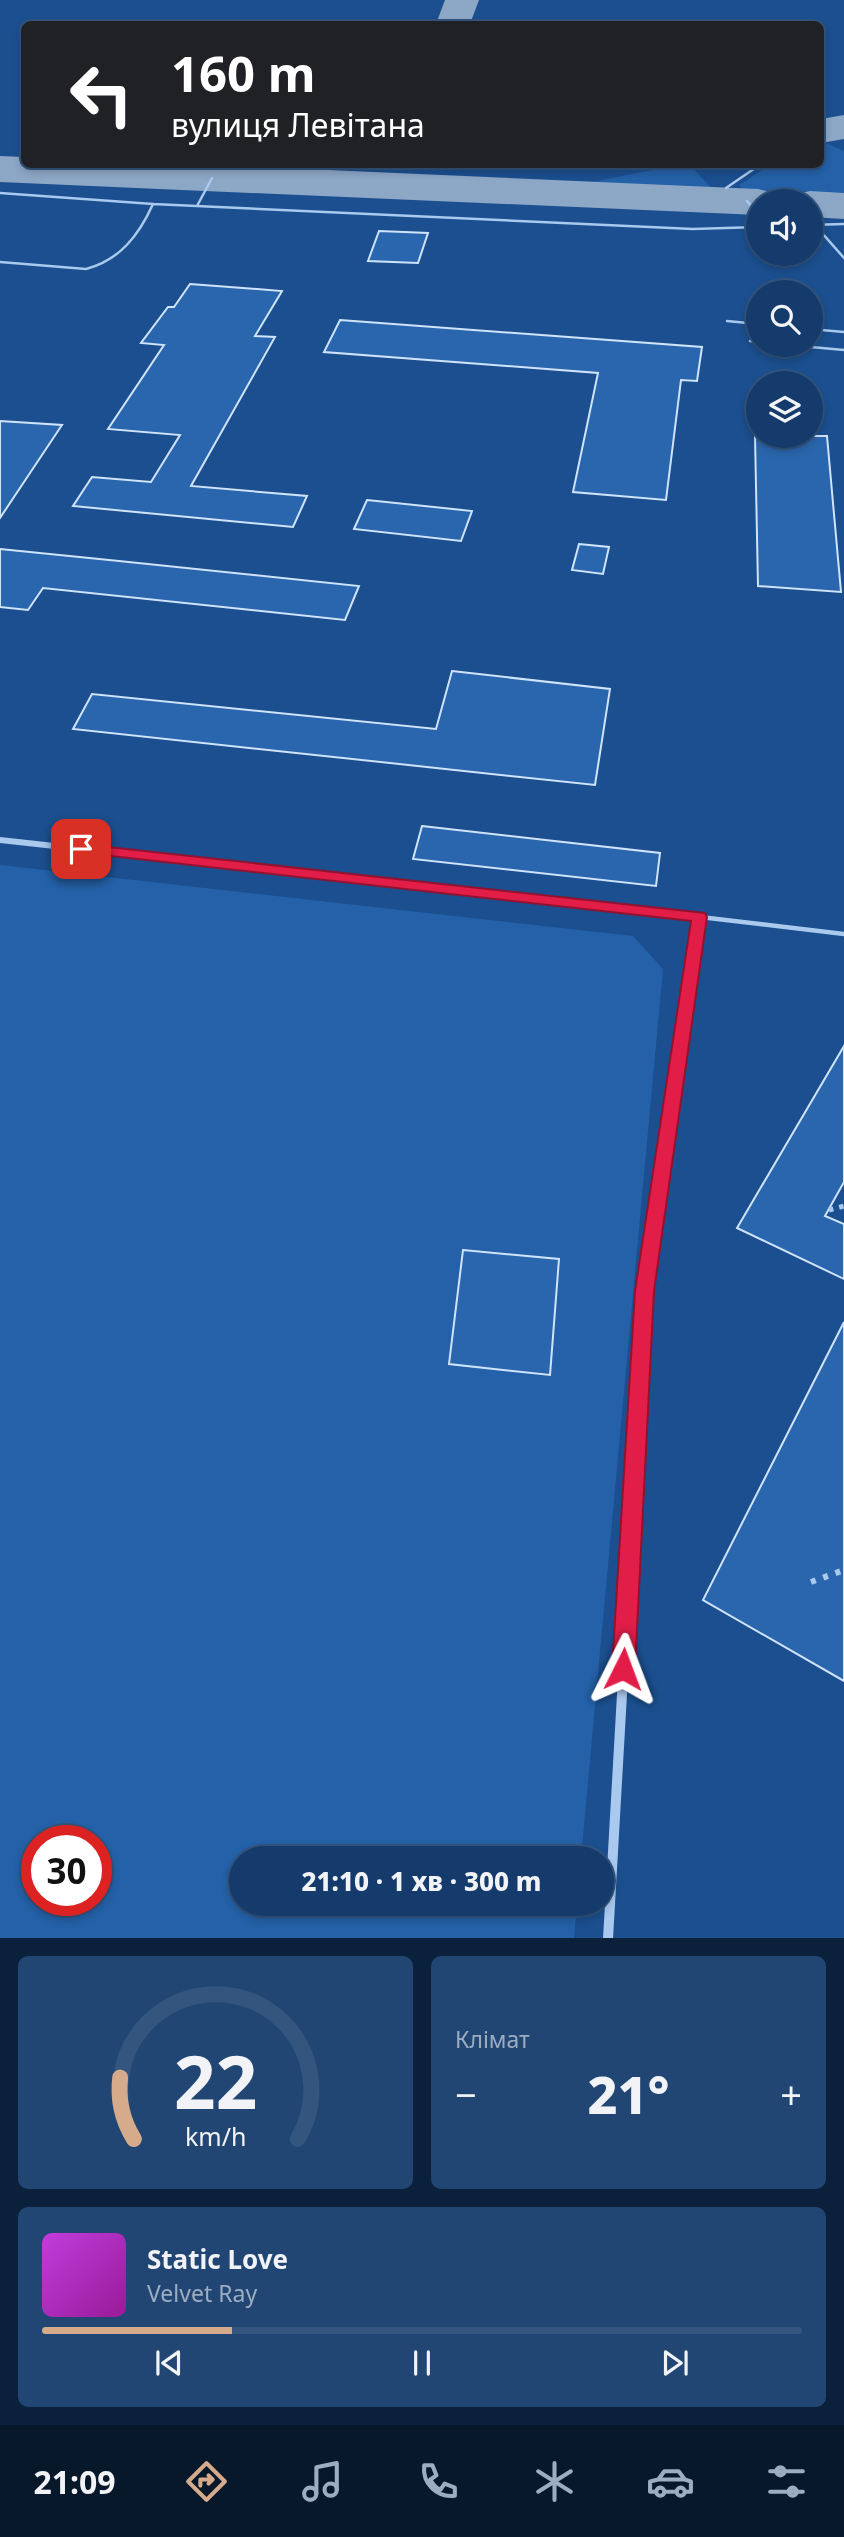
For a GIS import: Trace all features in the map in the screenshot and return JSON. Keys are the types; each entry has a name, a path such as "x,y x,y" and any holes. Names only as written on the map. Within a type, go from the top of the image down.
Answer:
{"street":[{"path":"0,840 700,917 645,1291 608,1938"}],"lane":[{"path":"726,188 755,168"},
{"path":"197,206 212,178"},
{"path":"0,193 153,204 693,229 746,227"},
{"path":"0,262 86,269 99,267 120,253 149,216 153,204"},
{"path":"823,224 844,223"},
{"path":"823,236 844,258"},
{"path":"727,321 746,323"},
{"path":"823,330 844,332"},
{"path":"823,347 844,349"},
{"path":"700,917 844,934"}],"path":[{"path":"829,1210 844,1206"},
{"path":"811,1582 844,1570"}],"shaded area":[{"path":"824,142 844,151 844,201 823,200 823,189 746,189 746,193 739,185 765,168 824,168"},
{"path":"662,168 693,168 715,192 701,194 562,188"},
{"path":"0,865 633,936 663,969 582,1846 229,1846 229,1916 576,1916 574,1938 0,1938"}],"building":[{"path":"379,231 428,233 418,263 368,261"},
{"path":"190,284 282,291 255,336 275,337 191,486 307,496 293,527 73,506 92,477 151,482 180,435 108,429 164,345 141,343 168,307 174,307"},
{"path":"340,320 702,347 697,381 681,380 666,500 573,492 598,373 324,352"},
{"path":"0,421 62,425 0,518"},
{"path":"823,436 827,436 841,592 758,586 755,448 823,448"},
{"path":"367,500 472,511 461,541 354,529"},
{"path":"579,544 609,547 603,574 572,570"},
{"path":"0,549 359,586 345,620 43,588 28,610 0,607"},
{"path":"452,671 610,689 595,785 73,729 92,694 436,729"},
{"path":"422,826 660,853 656,886 413,859"},
{"path":"844,1046 844,1182 825,1216 844,1224 844,1279 737,1228"},
{"path":"463,1250 559,1259 550,1375 449,1364"},
{"path":"844,1322 844,1681 703,1600"}],"taxiway":[{"path":"454,21 462,0"},
{"path":"824,130 844,127"},
{"path":"0,169 746,201"},
{"path":"823,205 844,206"}],"route":[{"path":"81,849 700,917 645,1291 623,1669"}]}
